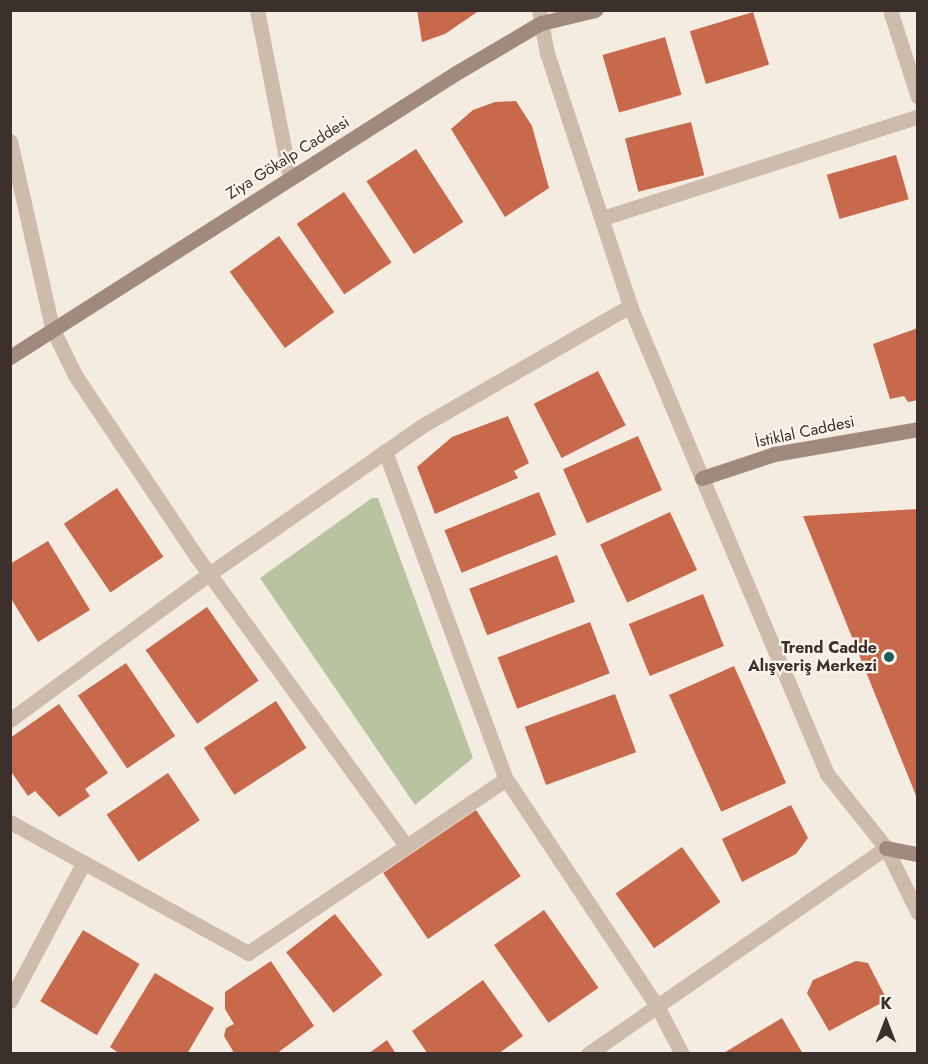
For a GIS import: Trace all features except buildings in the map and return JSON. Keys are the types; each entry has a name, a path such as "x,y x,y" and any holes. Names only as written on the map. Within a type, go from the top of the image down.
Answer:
{"street":[{"path":"257,10 290,178"},
{"name":"Ziya Gökalp Caddesi","path":"10,357 540,17 595,10"},
{"path":"890,10 918,97"},
{"path":"540,17 547,52 630,306 702,478 827,774 886,848 918,913"},
{"path":"603,218 918,116"},
{"path":"10,141 52,328 75,375 209,574 406,846"},
{"path":"10,720 209,574 425,424 630,306"},
{"name":"İstiklal Caddesi","path":"702,478 774,454 918,429"},
{"path":"386,451 506,779 657,1006 682,1053"},
{"path":"10,822 248,953 506,779"},
{"path":"588,1053 886,848 918,854"},
{"path":"10,1001 84,862"}],"green space":[{"path":"372,498 378,498 473,758 415,805 260,578"}],"place":[{"name":"Trend Cadde Alışveriş Merkezi","path":"889,657"}]}
